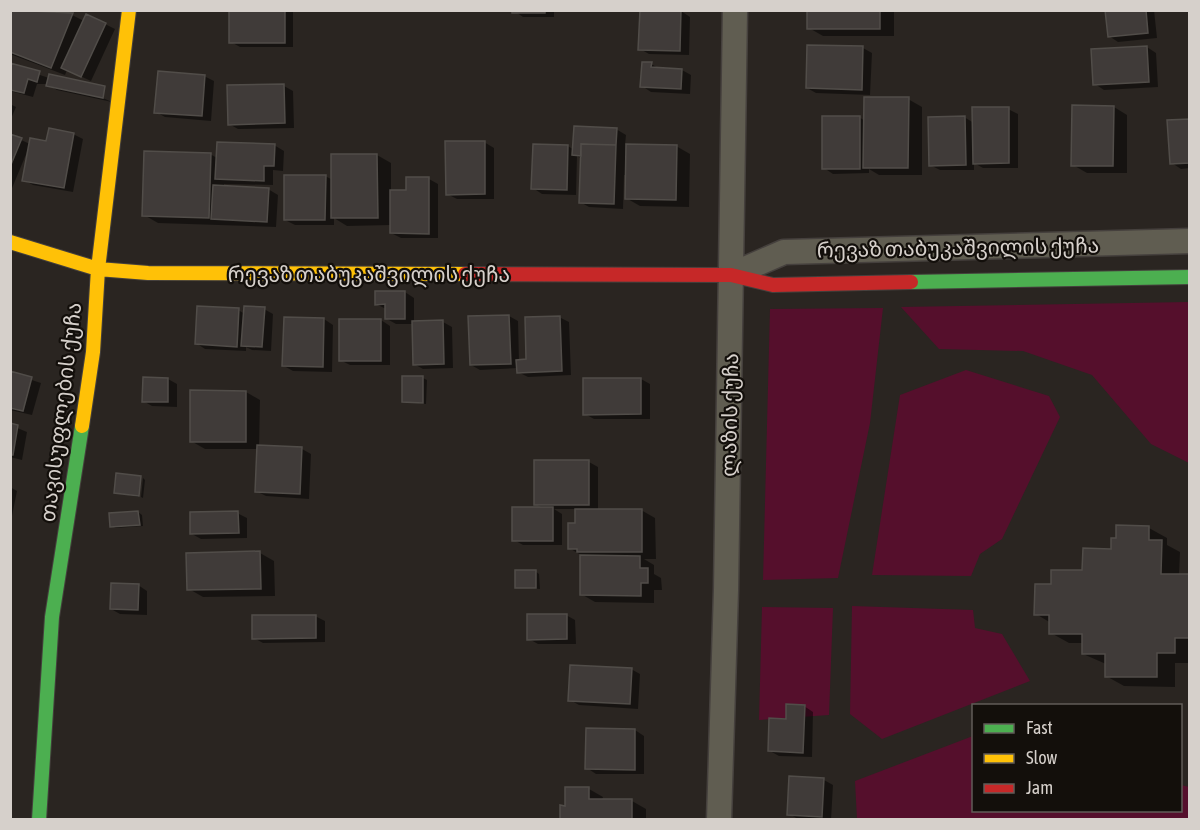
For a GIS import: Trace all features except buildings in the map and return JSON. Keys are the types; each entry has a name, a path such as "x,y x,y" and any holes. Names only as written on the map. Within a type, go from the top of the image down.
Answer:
{"street":[{"name":"თავისუფლების ქუჩა","path":"39,819 52,617 93,352 98,269 129,10"},
{"name":"ლაზის ქუჩა","path":"719,819 726,578 735,10"},
{"name":"რევაზ თაბუკაშვილის ქუჩა","path":"731,275 784,252 1190,241"},
{"name":"რევაზ თაბუკაშვილის ქუჩა","path":"10,242 98,269 160,273 731,275 773,285 1190,277"}],"shaded area":[{"path":"1189,302 1189,463 1151,444 1092,375 1023,351 939,349 901,307"},
{"path":"883,308 870,423 838,578 763,580 770,309"},
{"path":"966,370 1049,396 1060,417 1002,539 980,554 971,576 872,575 900,395"},
{"path":"852,606 973,610 975,628 1002,634 1030,681 882,739 850,714"},
{"path":"762,607 833,608 829,715 759,720"},
{"path":"972,736 972,812 1182,812 1182,785 1189,787 1189,819 857,819 855,781"}],"traffic: fast":[{"path":"911,282 1190,277"},
{"path":"39,820 52,617 82,426"}],"traffic: slow":[{"path":"82,426 93,352 98,269 129,10"},
{"path":"10,242 98,269 148,273 465,274"}],"traffic: jam":[{"path":"465,274 731,275 773,285 911,282"}]}
